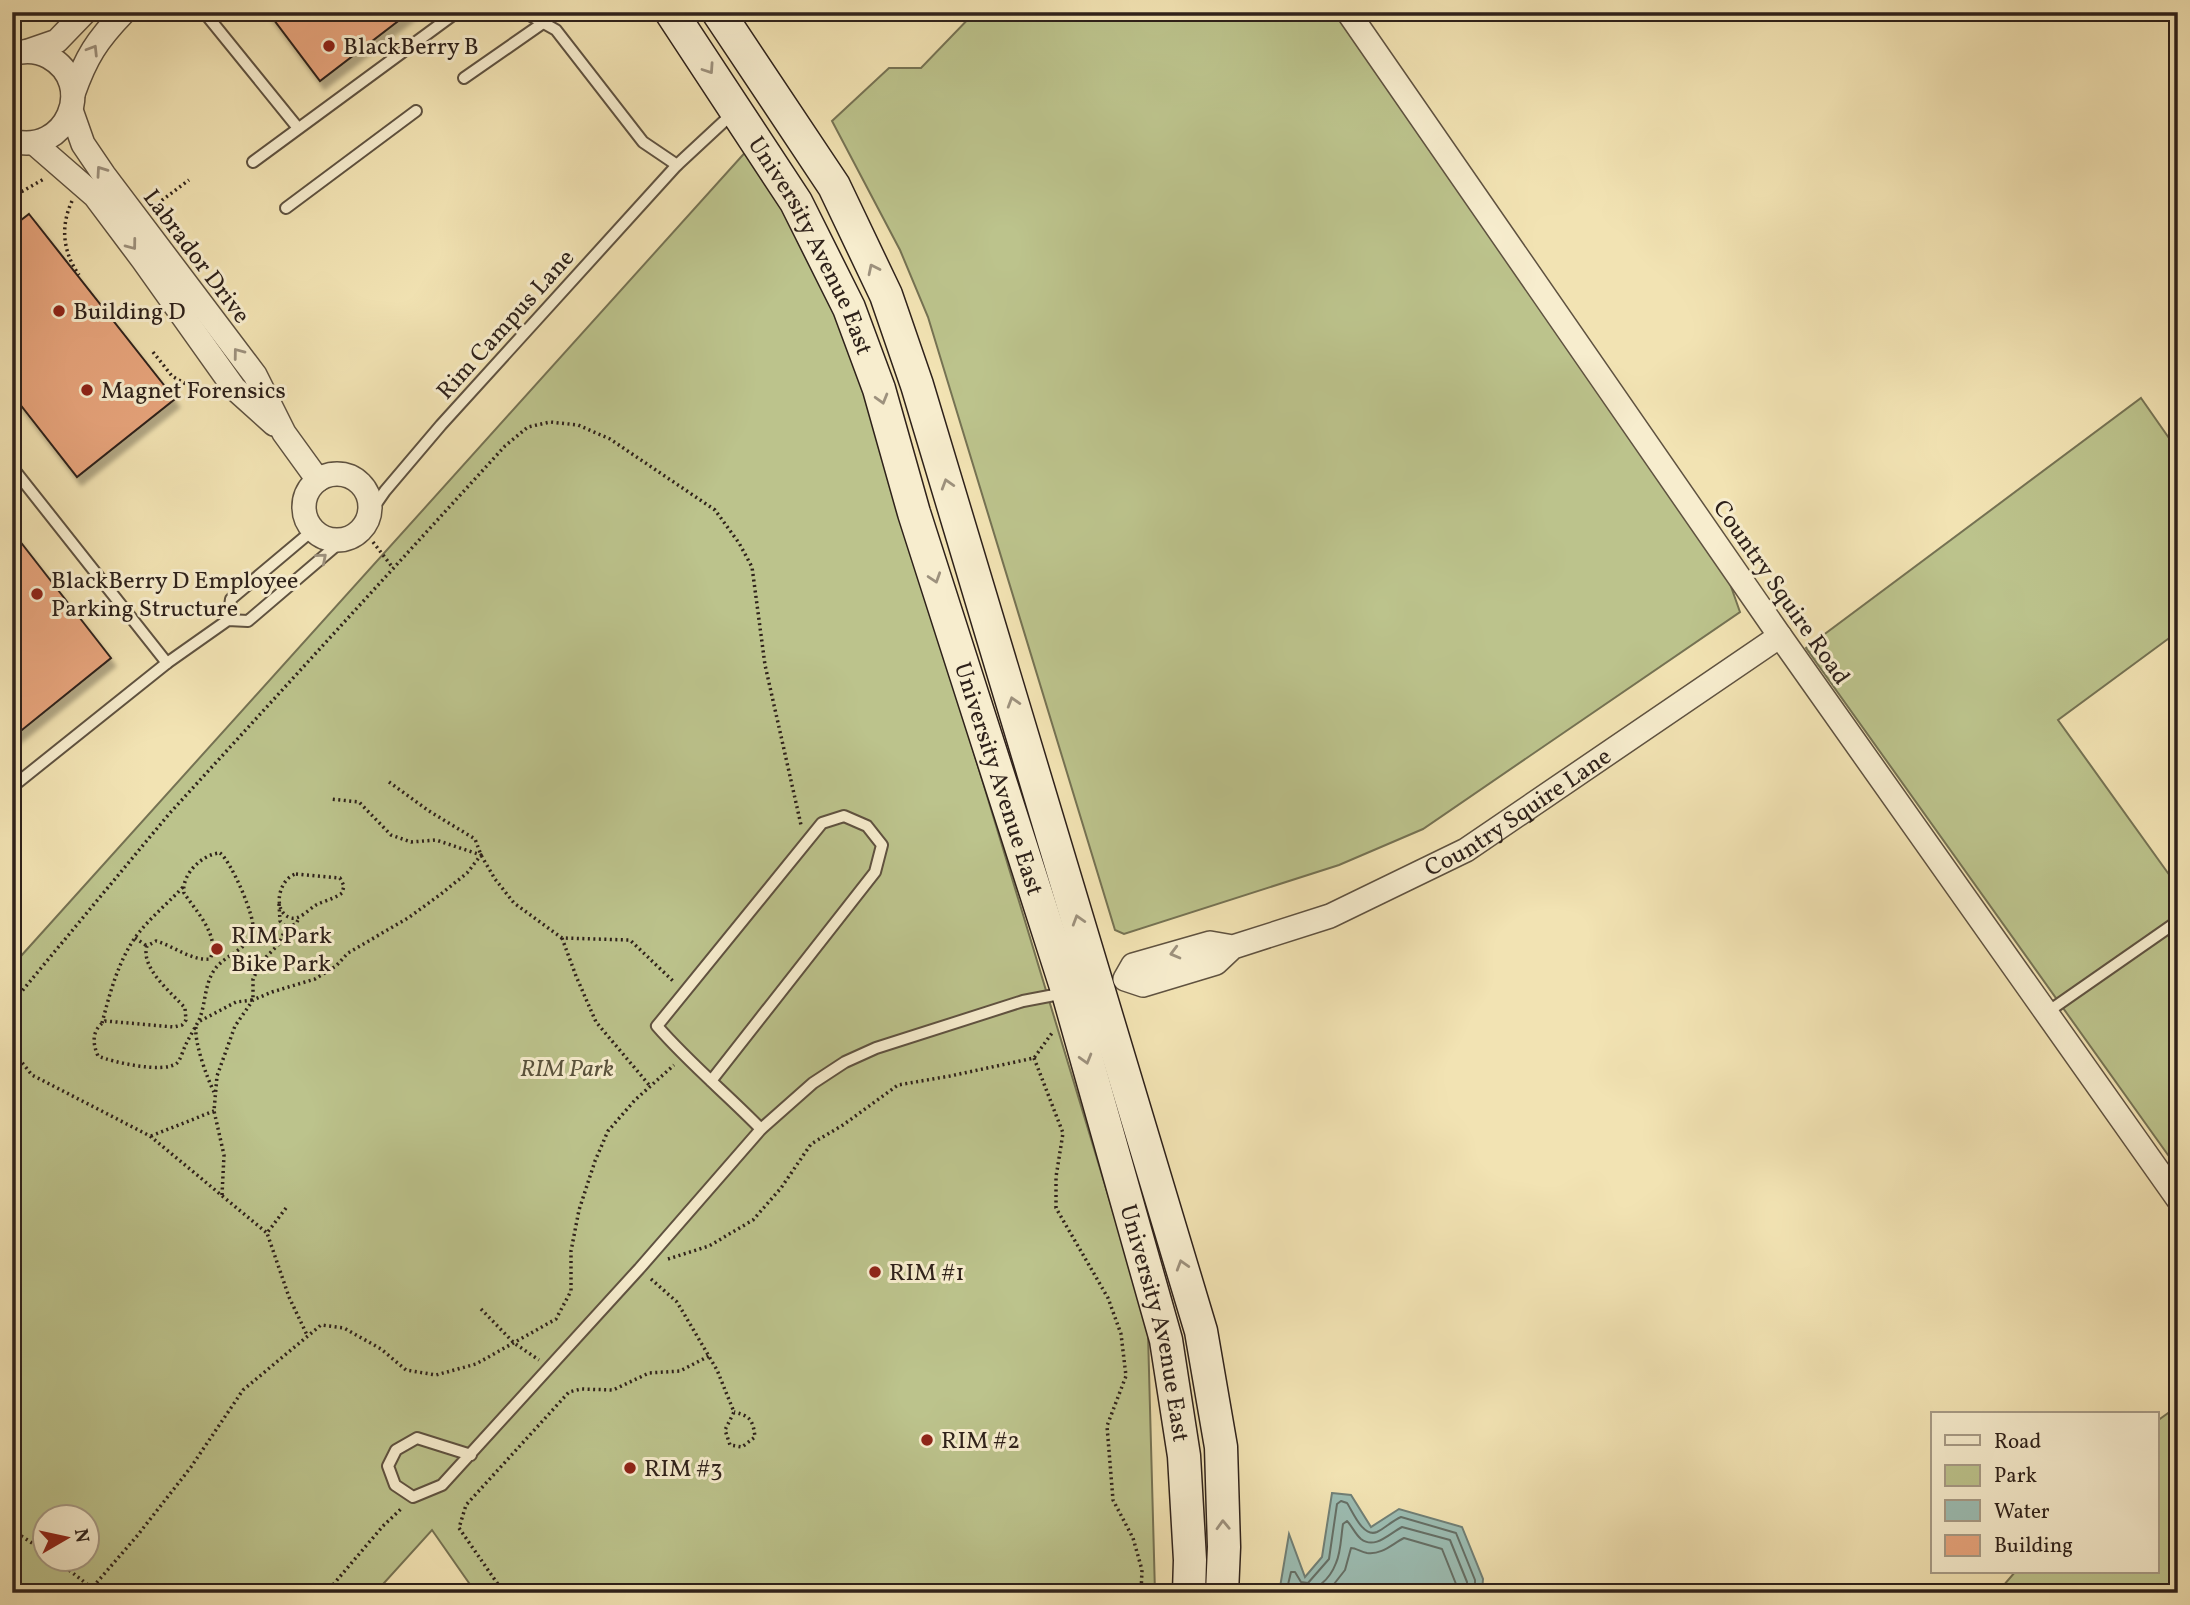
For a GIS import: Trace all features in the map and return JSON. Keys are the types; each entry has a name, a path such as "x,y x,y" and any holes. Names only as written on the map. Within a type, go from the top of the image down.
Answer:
{"main road":[{"name":"University Avenue East","path":"718,12 834,187 886,295 1111,982 1201,1331 1221,1447 1224,1547 1222,1593"},
{"name":"University Avenue East","path":"657,13 736,109 796,202 849,308 879,389 914,513 1068,993 1166,1340 1184,1456 1190,1560 1189,1593"},
{"name":"Country Squire Lane","path":"1068,993 1111,982"}],"street":[{"path":"17,52 57,41 85,12"},
{"path":"23,142 43,141 58,132 68,118 89,54 102,35 124,12"},
{"name":"Country Squire Road","path":"1348,12 1780,636 2178,1199"},
{"name":"Labrador Drive","path":"17,52 37,52 55,61 67,76 76,128 89,152 255,376 284,433 318,480"},
{"name":"Labrador Drive","path":"23,142 95,196 233,388 284,433"},
{"path":"341,474 355,479 361,485 369,499 369,514 360,530 344,539 332,540 313,530 304,509 305,498 318,480 341,474"},
{"name":"Country Squire Lane","path":"1111,982 1133,965 1210,943 1233,947 1329,916 1466,850 1780,636"}],"lane":[{"path":"204,12 298,128"},
{"path":"253,162 457,12"},
{"path":"524,12 556,30 643,142 677,165"},
{"path":"464,78 543,23"},
{"name":"Rim Campus Lane","path":"369,514 441,425 677,165 736,109"},
{"path":"286,208 416,111"},
{"path":"12,467 167,663"},
{"path":"228,620 232,599 313,530"},
{"path":"12,787 167,663 228,620 248,621 344,539"},
{"path":"711,1081 875,872 881,845 867,826 844,816 822,823 657,1026 683,1056 761,1129"},
{"path":"2046,1013 2178,921"},
{"path":"471,1455 417,1438 396,1450 388,1466 395,1485 413,1497 442,1485 471,1455 639,1269 761,1129 813,1083 845,1062 876,1048 1023,1001 1068,993"}],"path":[{"path":"630,12 657,13"},
{"path":"12,197 49,176"},
{"path":"151,208 189,180"},
{"path":"74,196 64,223 65,248 70,263 79,275"},
{"path":"153,352 172,376 211,394 218,391"},
{"path":"12,1003 169,814 505,446 528,427 550,422 578,425 610,439 715,510 739,543 752,567 765,665 805,844"},
{"path":"373,542 393,569"},
{"path":"389,782 475,839 495,879 514,902 562,938 596,1022 650,1086"},
{"path":"331,799 359,802 391,835 411,842 436,840 481,855"},
{"path":"215,1094 205,1075 195,1034 196,1025 207,985 215,969 244,946 252,934 254,923 225,857 220,853 211,853 195,864 183,887 135,938 112,984 102,1023 94,1037 93,1045 98,1056 125,1064 170,1067 179,1062 196,1025 202,1018 228,1006 315,979 336,966 348,953 408,918 441,894 467,873 481,855"},
{"path":"296,874 340,878 344,886 341,893 313,907 299,918 296,924 286,927 280,920 279,901 284,880 296,874"},
{"path":"183,887 212,939 211,957"},
{"path":"279,901 284,913 291,918 299,918"},
{"path":"222,1195 224,1155 214,1111 217,1076 235,1026 253,1000 253,979 261,961 279,944 286,927"},
{"path":"135,938 147,946"},
{"path":"562,938 630,940 685,992"},
{"path":"102,1023 111,1021 174,1027 182,1025 186,1020 185,1008 158,979 148,962 145,952 147,946 156,941 202,960 211,957"},
{"path":"211,957 220,964"},
{"path":"186,1020 196,1025"},
{"path":"12,1050 32,1075 150,1136 267,1233 289,1297 307,1335"},
{"path":"84,1593 92,1588 137,1536 191,1467 243,1390 321,1325 344,1328 381,1349 406,1370 436,1375 476,1364 556,1319 570,1291 571,1251 579,1210 608,1131 650,1086 683,1056"},
{"path":"639,1269 709,1246 753,1220 781,1188 811,1144 843,1125 898,1084 1034,1058 1063,1133 1056,1177 1056,1208 1108,1298 1121,1335 1126,1376 1107,1426 1113,1500 1133,1538 1142,1570 1141,1593"},
{"path":"150,1136 214,1111"},
{"path":"267,1233 286,1208"},
{"path":"639,1269 677,1302 718,1370 734,1412 725,1430 730,1445 741,1447 755,1437 753,1423 745,1414 734,1412"},
{"path":"481,1309 514,1343 549,1368"},
{"path":"504,1593 459,1528 466,1505 569,1392 581,1389 613,1390 649,1373 680,1371 709,1356"},
{"path":"326,1593 383,1526 413,1497"},
{"path":"12,1530 32,1543"},
{"path":"75,1574 92,1588"},
{"path":"53,1593 92,1588"}],"green space":[{"path":"975,12 1334,12 1729,581 1740,612 1423,829 1339,865 1124,934 1115,930 928,317 900,250 832,121 889,68 921,68"},
{"name":"RIM Park","path":"750,147 811,252 861,380 1125,1251 1148,1334 1155,1593 476,1593 432,1530 375,1593 12,1593 12,966"},
{"path":"2141,398 2178,451 2178,637 2172,636 2058,720 2178,887 2178,1169 1806,648"},
{"path":"2178,1406 2178,1593 1997,1593 2013,1574 2158,1574 2158,1420"}],"water":[{"path":"1332,1493 1351,1495 1371,1527 1399,1509 1462,1527 1483,1579 1482,1593 1279,1593 1289,1534 1305,1577 1322,1557"}],"building":[{"name":"BlackBerry B","path":"268,12 410,12 320,81"},
{"name":"Building D","path":"29,214 175,399 77,477 12,394 12,227"},
{"name":"BlackBerry D Employee Parking Structure","path":"12,531 111,658 12,738"}],"place":[{"name":"BlackBerry B","path":"329,46"},
{"name":"Building D","path":"59,311"},
{"name":"Magnet Forensics","path":"87,390"},
{"name":"BlackBerry D Employee Parking Structure","path":"37,594"},
{"name":"RIM Park Bike Park","path":"217,949"},
{"name":"RIM #1","path":"875,1272"},
{"name":"RIM #2","path":"927,1440"},
{"name":"RIM #3","path":"630,1468"}]}
